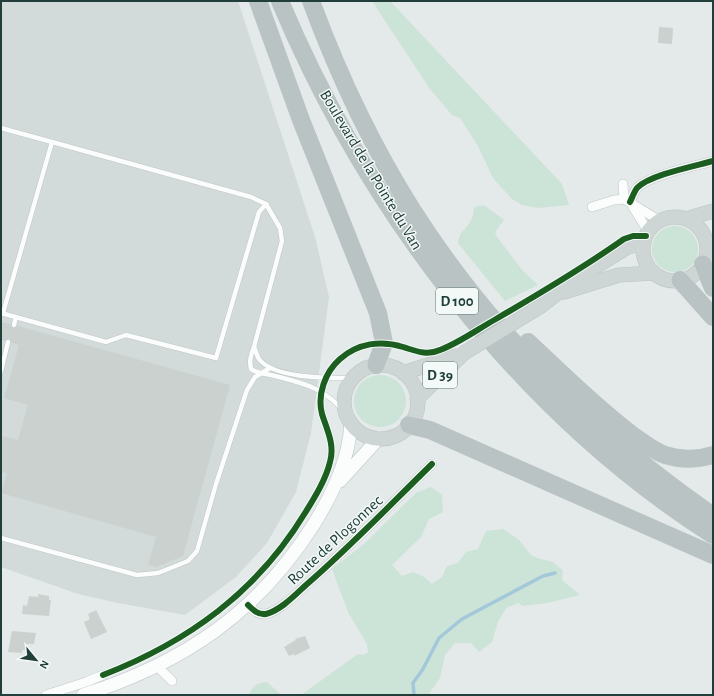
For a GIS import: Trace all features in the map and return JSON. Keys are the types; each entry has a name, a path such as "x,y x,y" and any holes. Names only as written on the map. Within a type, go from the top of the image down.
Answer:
{"highway":[{"path":"258,1 299,113 378,313 384,343 376,365"},
{"name":"Boulevard de la Pointe du Van","path":"280,1 302,52 345,133 403,227 455,298 499,351 578,433 660,500 713,535"},
{"name":"Boulevard de la Pointe du Van","path":"311,1 345,84 379,152 412,210 466,284 508,335 572,402 628,452 713,516"},
{"path":"703,264 713,288"},
{"path":"680,280 713,317"},
{"name":"D 100","path":"466,284 605,415 639,440 664,455 701,459 713,455"},
{"path":"410,425 430,430 713,555"}],"main road":[{"path":"686,219 709,237 706,257 703,264 693,274 680,280 671,280 654,273 645,259 646,236 660,221 668,218 686,219 713,211"},
{"name":"D 39","path":"403,372 428,366 464,353 541,306 572,282 646,236"},
{"name":"D 39","path":"556,295 619,275 654,273"},
{"name":"D 39","path":"418,398 464,353"},
{"path":"376,365 386,365 403,372 415,389 418,398 417,408 410,425 400,433 390,437 379,438 368,436 358,431 348,418 344,395 353,378 367,367 376,365"},
{"name":"Route de Plogonnec","path":"335,487 346,454 348,418"},
{"name":"Route de Plogonnec","path":"83,695 119,683 157,666 203,639 248,605 275,578 291,558 335,487 379,438"}],"street":[{"path":"627,201 637,188 643,184 668,174 713,161"},
{"path":"623,184 627,201 646,236"},
{"path":"592,207 614,200 627,201 660,221"},
{"name":"Route de Plogonnec","path":"248,605 256,612 266,614 288,600 333,562 432,464"},
{"path":"157,666 172,681"},
{"path":"46,695 103,675"}],"lane":[{"path":"1,128 251,197 266,204 280,228 282,241 249,362 251,369 259,374 308,385 322,391 338,404 348,418"},
{"path":"52,142 2,313 106,342 126,335 216,358 259,212 266,204"},
{"path":"14,325 16,317"},
{"path":"1,371 8,342"},
{"path":"254,347 260,360 270,368 310,377 353,378"},
{"path":"1,538 137,575 158,573 188,561 197,551 216,484 247,390 251,382 259,374 270,368"}],"shaded area":[{"path":"1,1 238,1 315,237 329,297 311,433 296,492 267,543 236,577 185,615 78,594 1,567"}],"green space":[{"path":"372,1 390,1 562,184 569,205 538,208 522,205 512,199 493,178 478,146 460,118 452,115 430,89"},
{"path":"484,205 504,220 495,232 497,237 523,271 538,285 505,301 458,243 461,233 471,220 474,207"},
{"path":"675,226 688,230 694,236 698,249 694,262 688,268 675,272 662,268 656,262 652,249 656,236 662,230"},
{"path":"380,375 394,379 402,387 406,401 402,415 394,423 380,427 366,423 358,415 354,401 358,387 366,379"},
{"path":"431,487 442,495 443,512 429,519 421,537 392,565 402,576 413,572 424,577 432,584 442,577 447,566 458,563 466,552 478,549 486,531 503,529 519,540 531,555 553,562 563,571 562,580 580,595 547,603 523,606 518,603 506,608 498,622 492,642 479,652 471,643 455,643 445,655 440,678 428,695 301,695 358,654 364,655 368,652 367,644 348,612 332,569 364,544 416,493"},
{"path":"267,682 281,695 249,695 256,685"}],"building":[{"path":"659,27 673,28 672,44 658,43"},
{"path":"1,322 10,324 13,328 18,326 230,385 183,556 156,567 148,565 156,537 1,493 7,473 1,472 1,443 3,436 18,440 28,405 4,398 19,345 12,343 9,338 5,341 1,340"},
{"path":"38,594 49,596 49,600 51,600 49,616 22,614 23,605 27,606 29,596 38,597"},
{"path":"96,610 107,632 91,639 84,622 90,619 88,614"},
{"path":"12,631 36,633 34,644 27,644 27,650 22,650 22,653 8,652"},
{"path":"305,636 310,648 294,656 294,654 289,656 284,647 296,640 295,639"}],"waterway":[{"path":"414,695 413,683 423,669 439,638 462,619 543,576 555,573"}],"cycle path":[{"path":"630,202 637,188 651,179 713,161"},
{"path":"103,675 164,647 192,630 218,611 265,567 286,541 316,494 328,468 332,450 322,414 321,399 326,377 340,359 354,349 370,344 395,345 426,353 440,350 461,340 545,290 624,239 633,236 646,236"},
{"path":"248,605 256,612 261,614 272,612 282,606 370,526 432,464"}]}
